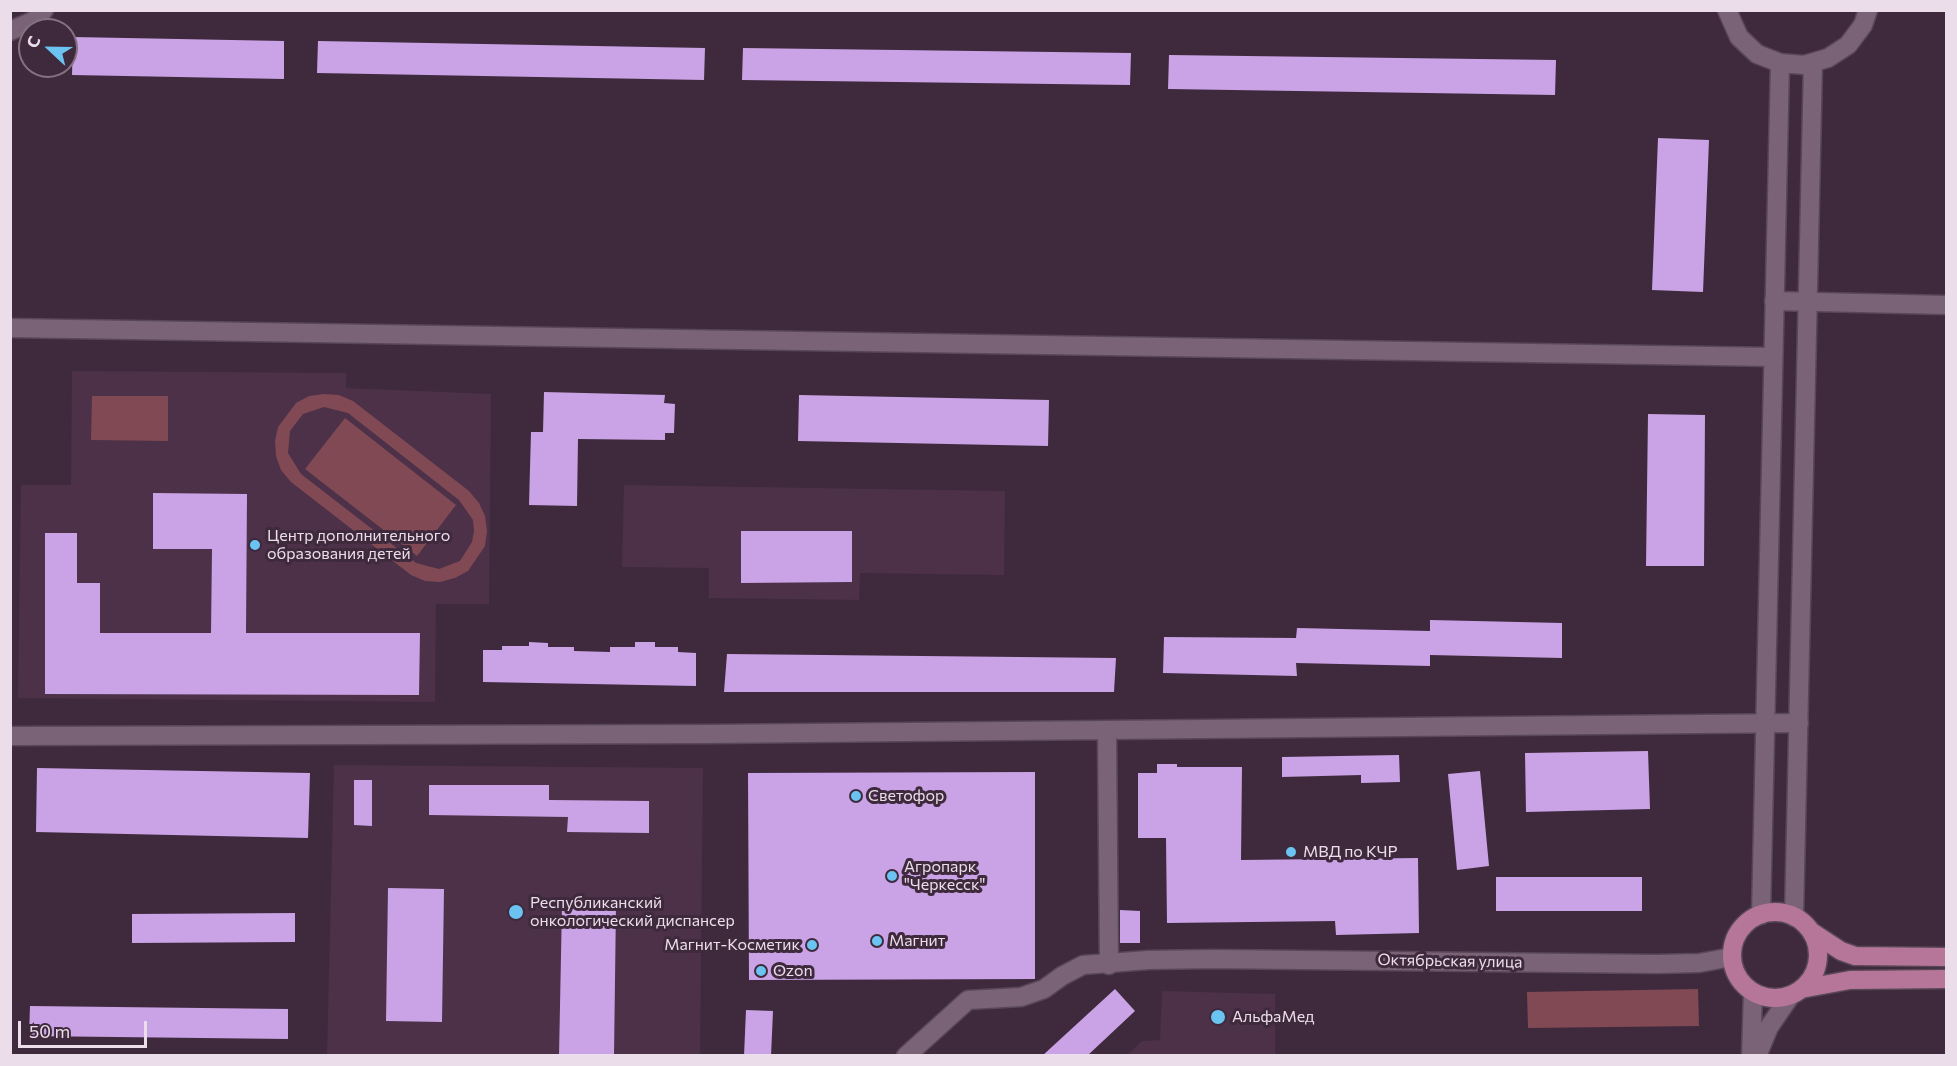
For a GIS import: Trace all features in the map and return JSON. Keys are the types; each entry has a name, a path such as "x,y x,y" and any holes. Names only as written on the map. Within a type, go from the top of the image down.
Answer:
{"main road":[{"path":"1947,957 1855,956 1841,951 1812,932 1794,916 1772,912 1761,915 1742,928 1732,947 1735,972 1753,992 1770,998 1850,980 1947,979"},
{"path":"1796,992 1810,980 1817,963 1817,944 1812,932"}],"street":[{"path":"10,32 33,21 44,10"},
{"path":"1727,10 1739,37 1757,54 1780,63 1804,65 1828,58 1848,45 1863,25 1868,10"},
{"path":"1761,915 1780,63"},
{"path":"1794,916 1813,63"},
{"path":"1774,301 1947,305"},
{"path":"10,328 1773,357"},
{"path":"10,736 1107,730 1799,723"},
{"path":"1107,730 1109,965"},
{"name":"Октябрьская улица","path":"906,1056 968,1000 1021,997 1044,989 1083,965 1168,960 1657,964 1699,963 1732,957"},
{"path":"1751,1056 1753,992"},
{"path":"1757,1056 1769,1027 1796,992"}],"shaded area":[{"name":"Центр дополнительного образования детей","path":"72,371 346,373 346,388 491,394 489,604 436,604 435,702 18,698 21,485 71,485"},
{"path":"339,395 353,401 469,491 479,503 485,516 487,531 485,546 468,571 440,582 425,581 411,575 291,482 281,470 276,456 275,441 278,427 296,403 309,396","holes":["324,407 348,413 459,500 473,520 474,531 472,542 460,561 439,569 416,563 301,474 288,453 290,431 303,414"]},
{"path":"92,396 168,396 168,441 91,440"},
{"path":"345,418 456,505 417,556 305,469"},
{"path":"624,485 1005,491 1004,575 860,573 859,600 709,598 709,568 622,567"},
{"name":"Республиканский онкологический диспансер","path":"334,765 703,768 700,1055 327,1056"},
{"path":"1698,989 1699,1026 1528,1028 1527,992"},
{"name":"АльфаМед","path":"1162,991 1275,994 1275,1055 1127,1055 1142,1041 1160,1040"}],"building":[{"path":"78,37 284,41 284,79 78,75"},
{"path":"318,41 705,48 704,80 317,73"},
{"path":"743,48 1131,53 1130,85 742,80"},
{"path":"1169,55 1556,60 1555,95 1168,89"},
{"path":"1658,138 1709,140 1703,292 1652,290"},
{"path":"544,392 665,395 664,403 675,404 674,433 665,433 665,440 578,439 577,506 529,505 531,432 543,432"},
{"path":"799,395 1049,400 1048,446 798,441"},
{"path":"1648,414 1705,415 1704,566 1646,566"},
{"path":"153,493 247,494 246,633 420,633 419,695 45,694 45,533 77,533 77,583 100,583 100,633 211,633 212,549 153,549"},
{"path":"741,531 852,531 852,582 741,583"},
{"path":"1430,620 1562,623 1562,658 1430,655 1430,666 1296,663 1297,676 1163,673 1164,637 1296,638 1297,628 1430,631"},
{"path":"529,642 548,643 548,647 574,647 574,651 610,652 610,647 635,647 635,642 655,642 655,647 678,647 678,652 696,653 696,686 483,682 483,650 502,650 502,646 529,646"},
{"path":"727,654 1116,658 1114,692 724,692"},
{"path":"1648,751 1650,809 1526,812 1525,753"},
{"path":"1399,755 1400,782 1361,783 1361,775 1282,777 1282,757"},
{"path":"1157,764 1177,764 1177,767 1242,767 1241,860 1418,858 1419,933 1336,935 1335,921 1167,923 1166,838 1138,838 1138,773 1157,773"},
{"path":"37,768 310,773 308,838 36,832"},
{"path":"1480,771 1489,866 1457,870 1448,774"},
{"name":"Агропарк \"Черкесск\"","path":"1035,772 1035,979 749,980 748,773"},
{"path":"354,780 372,780 372,826 354,825"},
{"path":"429,785 549,785 549,800 649,801 649,833 567,832 568,817 429,815"},
{"path":"1496,877 1642,877 1642,911 1496,911"},
{"path":"388,888 444,889 442,1022 386,1021"},
{"name":"Республиканский онкологический диспансер","path":"562,905 616,905 614,1056 559,1056"},
{"path":"1120,910 1140,911 1140,943 1120,943"},
{"path":"295,913 295,942 132,943 132,914"},
{"path":"1115,989 1135,1011 1087,1056 1042,1056"},
{"path":"30,1006 288,1009 288,1039 29,1036"},
{"path":"746,1010 773,1011 771,1056 744,1056"}],"place":[{"name":"Центр дополнительного образования детей","path":"255,545"},
{"name":"Светофор","path":"856,796"},
{"name":"МВД по КЧР","path":"1291,852"},
{"name":"Агропарк \"Черкесск\"","path":"892,876"},
{"name":"Республиканский онкологический диспансер","path":"516,912"},
{"name":"Магнит","path":"877,941"},
{"name":"Магнит-Косметик","path":"812,945"},
{"name":"Ozon","path":"761,971"},
{"name":"АльфаМед","path":"1218,1017"}]}
